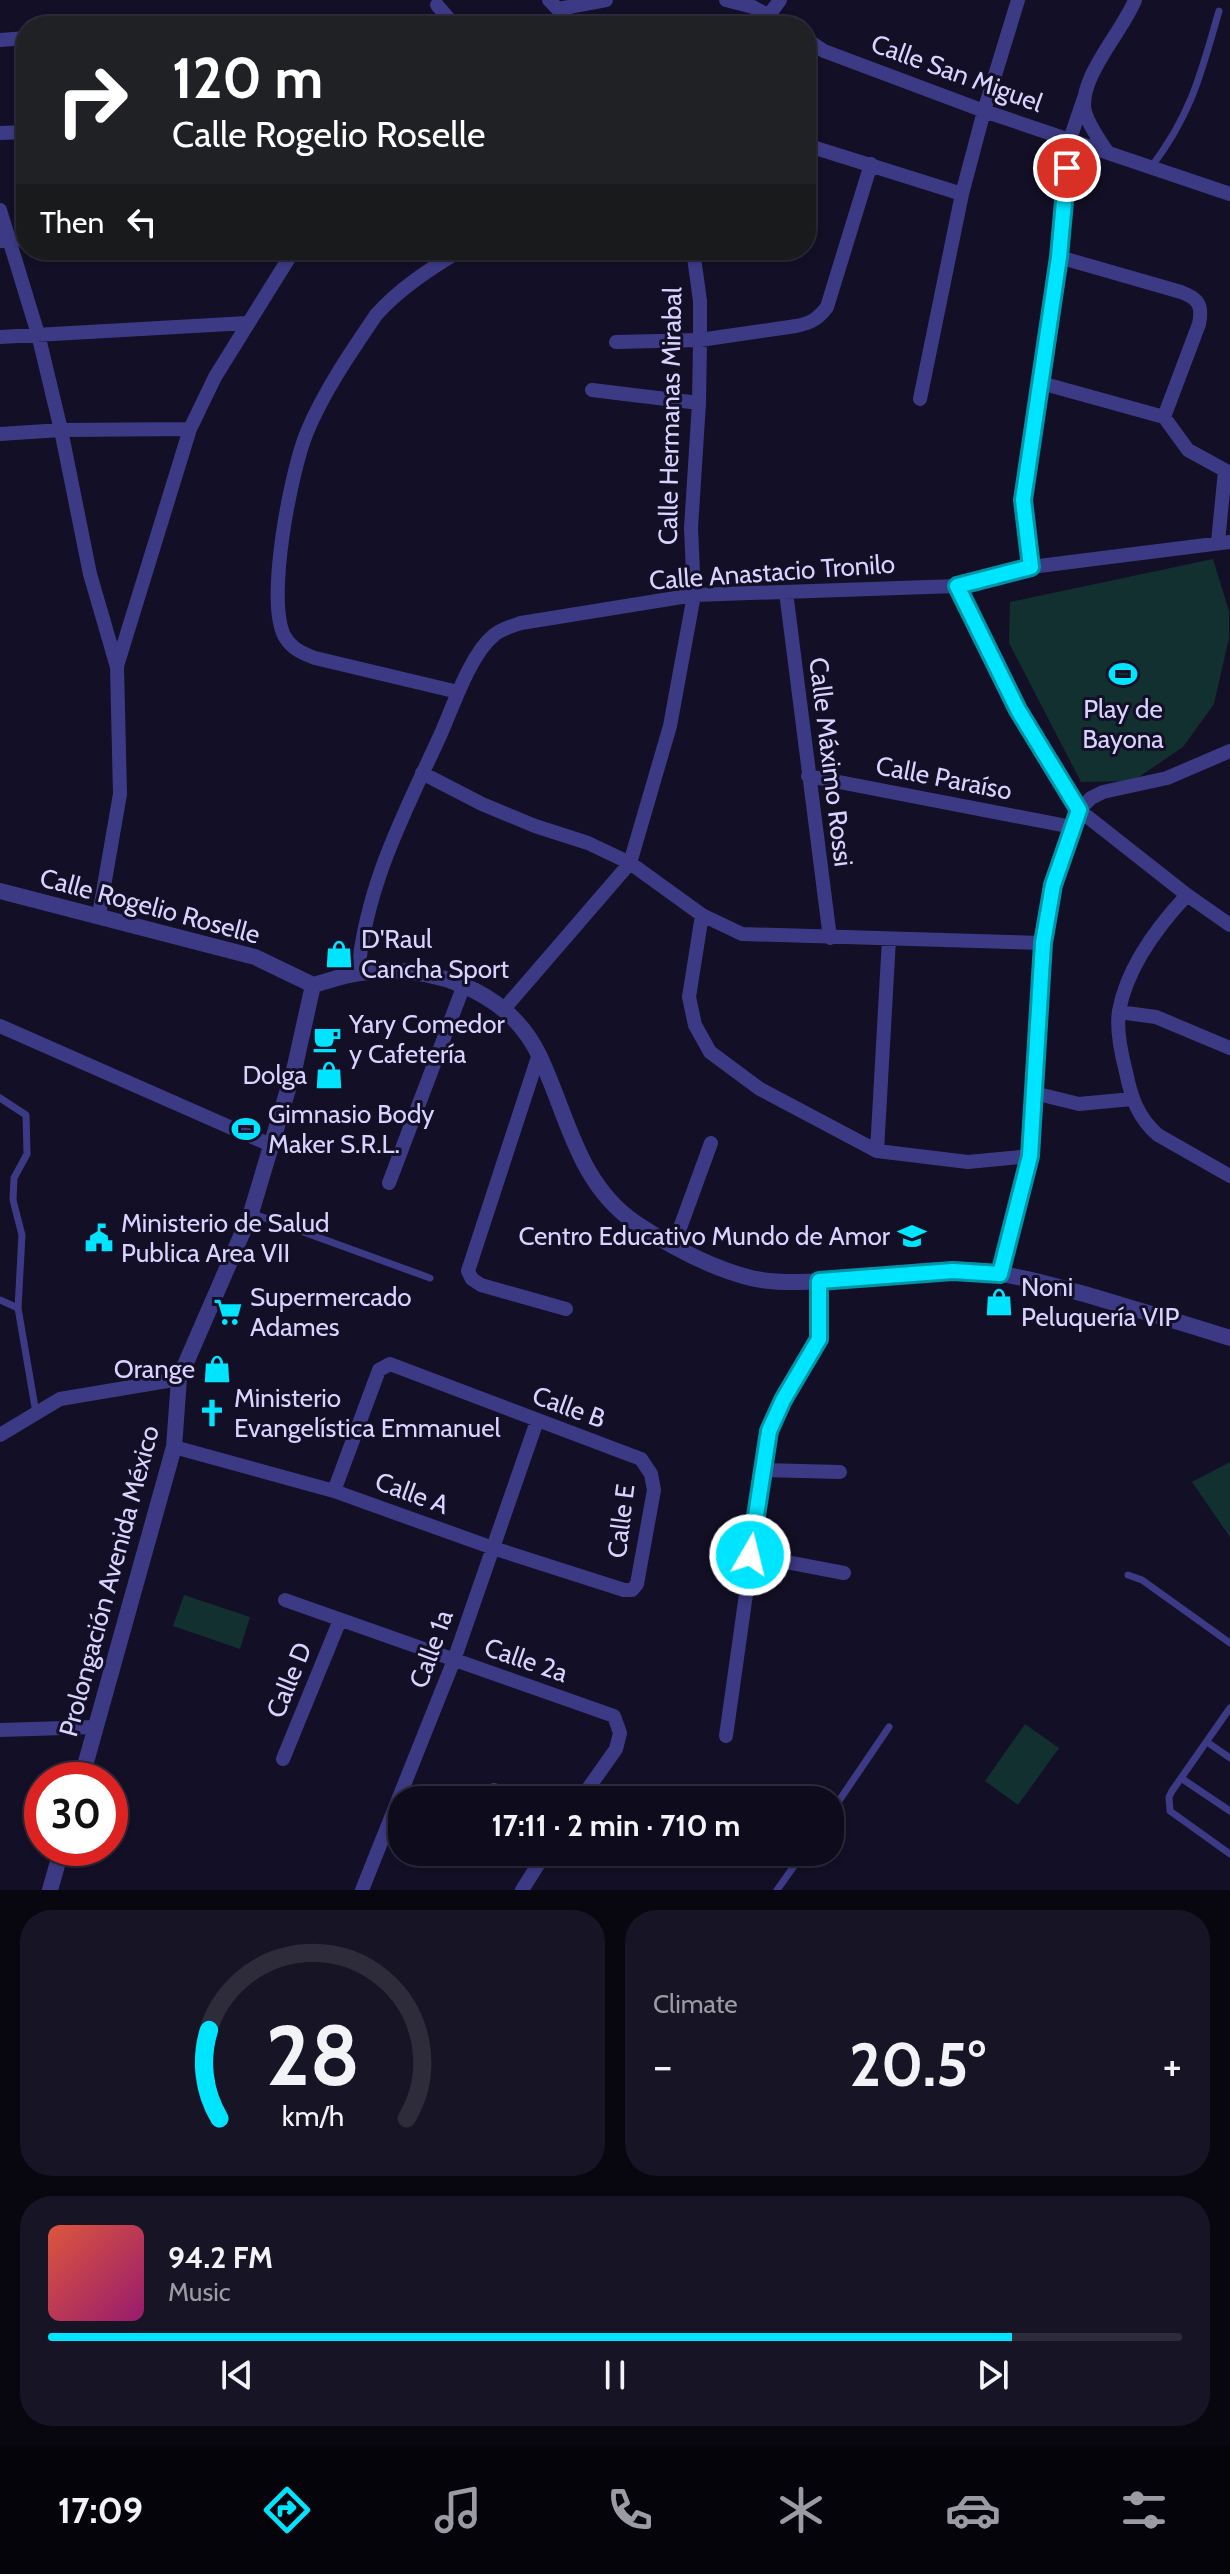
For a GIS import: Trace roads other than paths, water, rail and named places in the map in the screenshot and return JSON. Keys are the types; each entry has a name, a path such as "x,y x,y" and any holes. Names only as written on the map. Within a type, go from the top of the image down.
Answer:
{"street":[{"path":"553,5 606,0"},
{"path":"726,0 769,15 780,0"},
{"path":"920,399 962,194 1018,0"},
{"path":"1031,567 1023,500 1059,257 1070,139 1091,78 1135,0"},
{"path":"437,5 446,16"},
{"name":"Calle San Miguel","path":"816,46 984,111 1230,194"},
{"path":"816,51 824,51"},
{"path":"1084,98 1092,129 1106,150"},
{"path":"816,148 962,194"},
{"path":"616,342 700,340 796,326 811,323 820,317 827,307 871,164"},
{"path":"0,210 4,241 38,334 90,574 117,667 120,794 99,915"},
{"path":"1059,257 1181,292 1194,297 1199,303 1199,324 1164,417"},
{"path":"117,667 190,429 215,377 288,260"},
{"path":"444,260 421,274 376,315 307,431 288,493 279,620 285,636 295,649 315,658 342,667 458,692"},
{"name":"Calle Hermanas Mirabal","path":"504,1009 630,863 670,726 694,595 691,528 700,340 700,301 694,260"},
{"path":"0,337 247,323"},
{"path":"1041,383 1164,417 1188,450 1227,472 1224,542"},
{"path":"592,390 699,403"},
{"path":"0,434 190,429"},
{"name":"Calle Anastacio Tronilo","path":"358,973 376,880 422,773 458,692 484,646 493,635 507,628 521,623 694,595 957,586 1031,567 1224,542"},
{"path":"957,586 1018,710 1079,810 1230,925"},
{"name":"Calle Máximo Rossi","path":"786,592 830,938"},
{"path":"1000,1274 1030,1156 1043,943 1053,885 1079,810 1103,792 1167,778 1230,751"},
{"path":"422,773 482,804 588,843 630,863 702,915 750,936 1043,943"},
{"name":"Calle Paraíso","path":"808,776 1072,827"},
{"name":"Calle Rogelio Roselle","path":"0,891 255,957 313,985"},
{"path":"1187,895 1166,917 1132,973 1119,1012 1121,1051 1132,1099 1148,1127 1230,1176"},
{"path":"702,915 689,997 695,1025 710,1052 760,1089 877,1151 968,1162 1030,1156"},
{"path":"877,1151 889,939"},
{"path":"313,985 358,973 398,971 424,974 464,985 504,1009 525,1032 539,1054 583,1165 603,1194 634,1223 673,1247 723,1269 754,1279 819,1281 953,1271 1000,1274 1047,1284 1230,1338"},
{"name":"Prolongación Avenida México","path":"86,1762 174,1447 179,1379 251,1213 295,1066 313,985"},
{"path":"389,1183 464,985"},
{"path":"1119,1012 1156,1017 1230,1048"},
{"path":"0,1026 273,1146"},
{"path":"539,1054 468,1271 472,1279 481,1285 566,1309"},
{"path":"1034,1093 1079,1104 1132,1099"},
{"path":"673,1247 711,1143"},
{"path":"726,1736 769,1431 783,1400 819,1339 819,1281"},
{"name":"Calle B","path":"334,1491 379,1370 390,1364 641,1459"},
{"path":"0,1435 60,1399 179,1379"},
{"name":"Calle 1a","path":"362,1890 454,1660 537,1421"},
{"name":"Calle A","path":"174,1447 334,1491 493,1548 632,1590"},
{"name":"Calle E","path":"632,1590 637,1584 654,1490 651,1474 641,1459"},
{"path":"763,1470 840,1472"},
{"path":"750,1555 844,1573"},
{"name":"Calle 2a","path":"285,1600 614,1716 620,1733 616,1749 590,1786"},
{"name":"Calle D","path":"283,1759 340,1620"},
{"path":"0,1730 96,1727"},
{"path":"50,1890 57,1866"},
{"path":"522,1890 537,1866"}],"lane":[{"path":"1152,166 1174,137 1191,103 1219,11"},
{"path":"0,1098 26,1115 27,1154 14,1178 13,1200 22,1235 18,1308 36,1413"},
{"path":"251,1213 430,1278"},
{"path":"0,1300 18,1308"},
{"path":"1128,1575 1142,1580 1230,1643"},
{"path":"1230,1708 1169,1797 1170,1811 1230,1854"},
{"path":"844,1793 889,1727"},
{"path":"1207,1742 1230,1758"},
{"path":"1181,1778 1230,1811"},
{"path":"777,1890 794,1866"}],"place":[{"name":"Play de Bayona","path":"1123,674"},
{"name":"D'Raul Cancha Sport","path":"339,954"},
{"name":"Yary Comedor y Cafetería","path":"327,1039"},
{"name":"Dolga","path":"329,1075"},
{"name":"Gimnasio Body Maker S.R.L.","path":"246,1129"},
{"name":"Centro Educativo Mundo de Amor","path":"912,1236"},
{"name":"Ministerio de Salud Publica Area VII","path":"99,1238"},
{"name":"Noni Peluquería VIP","path":"999,1302"},
{"name":"Supermercado Adames","path":"228,1312"},
{"name":"Orange","path":"217,1369"},
{"name":"Ministerio Evangelística Emmanuel","path":"212,1413"}]}
